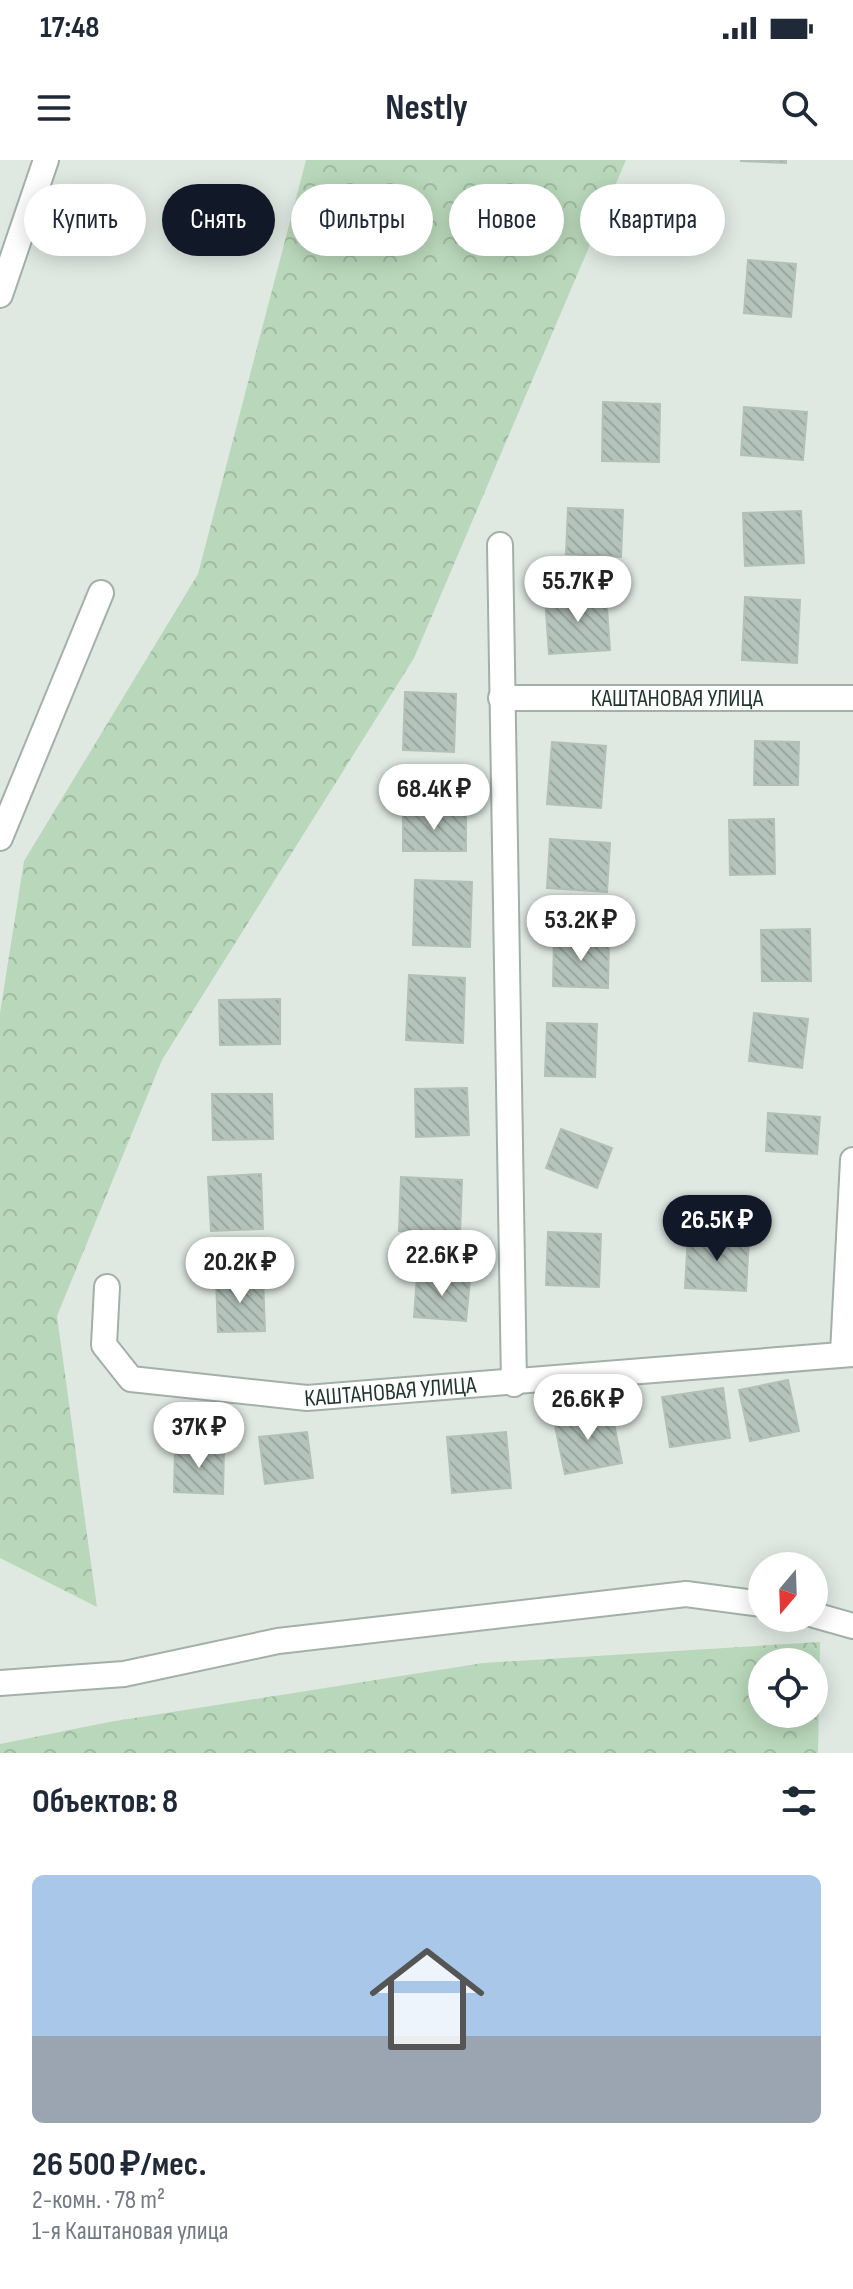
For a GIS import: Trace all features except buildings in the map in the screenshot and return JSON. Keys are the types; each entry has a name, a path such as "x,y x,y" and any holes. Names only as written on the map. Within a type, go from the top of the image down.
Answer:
{"street":[{"path":"0,295 46,160"},
{"path":"500,545 514,1384"},
{"path":"0,838 101,593"},
{"name":"КАШТАНОВАЯ УЛИЦА","path":"501,698 853,698"},
{"path":"848,1354 853,1160"},
{"name":"КАШТАНОВАЯ УЛИЦА","path":"107,1287 104,1345 131,1379 307,1398 514,1384 848,1354"},
{"path":"0,1683 124,1674 278,1641 686,1594 748,1602"},
{"path":"828,1619 853,1626"}],"green space":[{"path":"306,160 626,160 616,184 580,184 580,256 585,256 414,658 162,1060 57,1316 97,1607 0,1558 0,1013 24,861 198,574 291,218 291,256 433,256 433,184 300,184"},
{"path":"820,1642 820,1648 748,1648 748,1728 818,1728 818,1753 0,1753 0,1744 109,1722 483,1663"}]}
